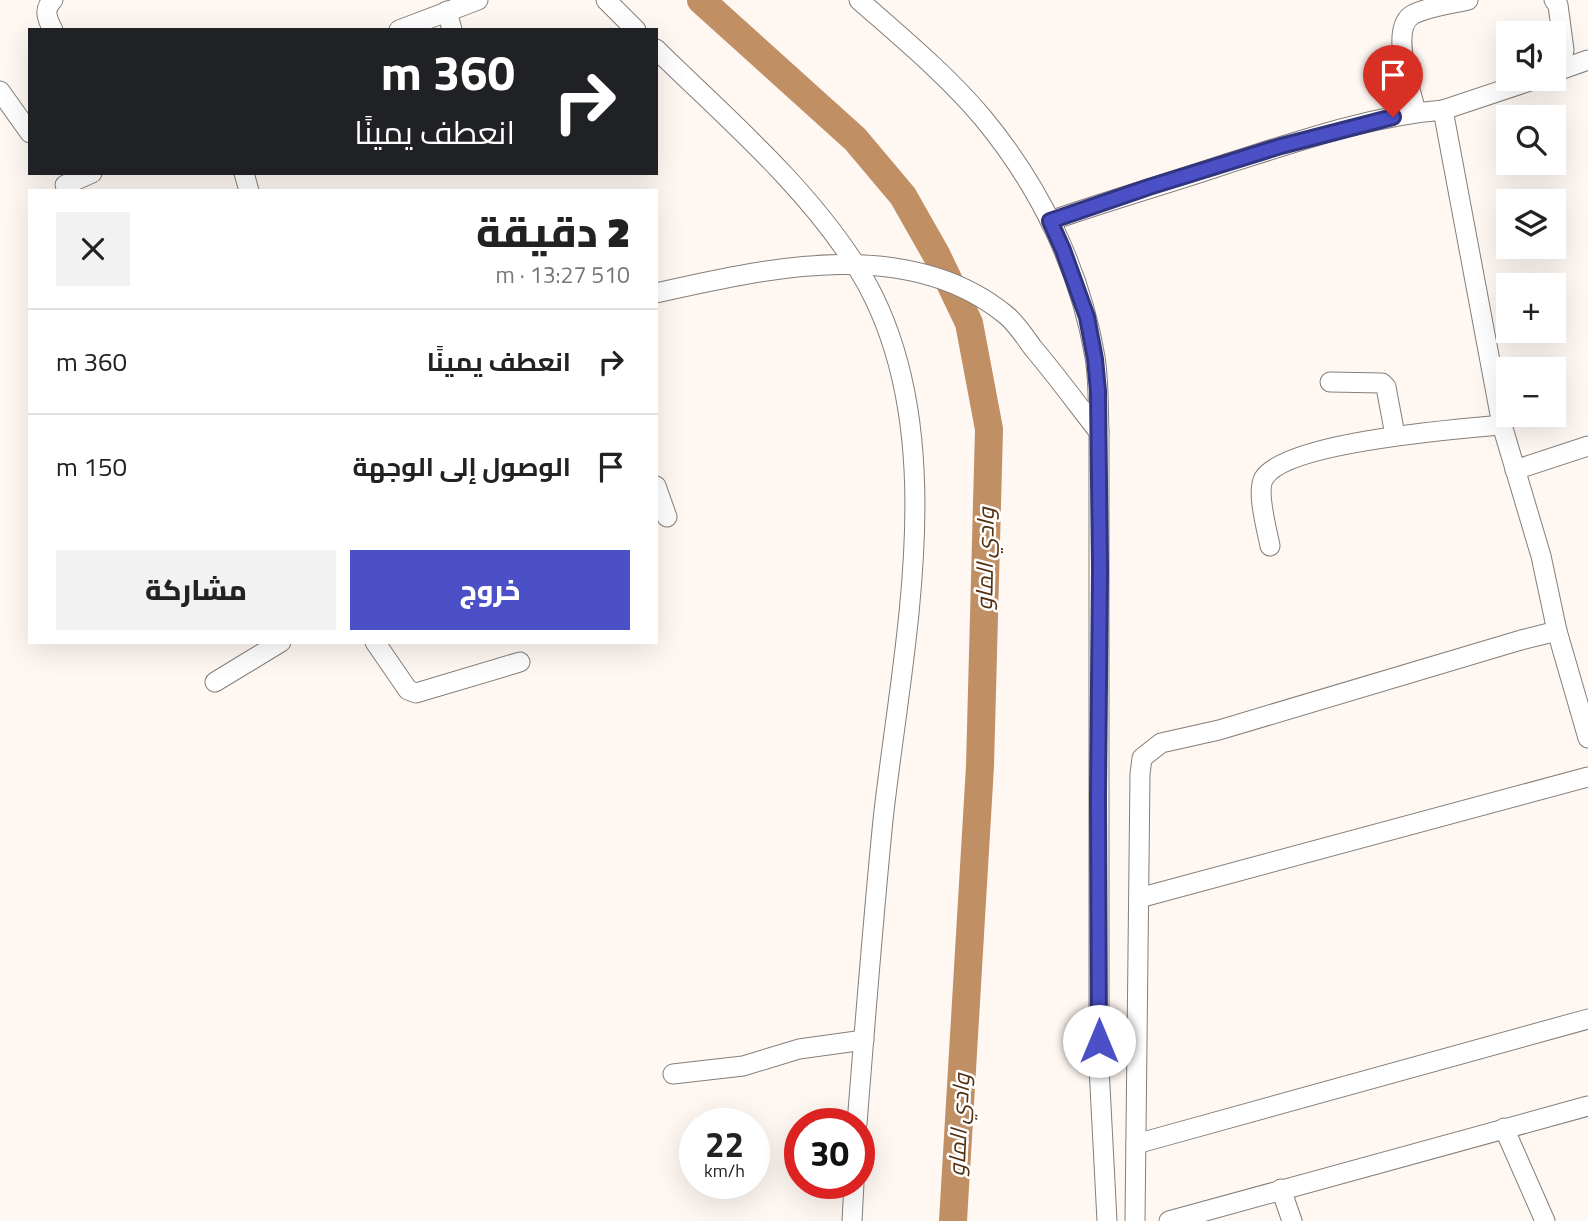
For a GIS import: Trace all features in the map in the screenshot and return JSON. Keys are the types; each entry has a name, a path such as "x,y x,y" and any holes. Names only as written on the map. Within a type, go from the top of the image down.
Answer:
{"street":[{"path":"51,28 47,9 53,0"},
{"path":"410,28 449,21 478,0"},
{"path":"606,0 634,28"},
{"path":"859,0 982,116 1028,181 1050,221 1087,317 1095,359 1099,432 1099,1067 1107,1221"},
{"path":"1416,112 1400,40 1404,24 1412,14 1468,0"},
{"path":"1554,0 1558,5 1560,21"},
{"path":"658,51 801,193 855,264 877,305 892,344 906,397 915,475 911,587 883,820 858,1108"},
{"path":"1566,68 1588,60"},
{"path":"0,91 28,126"},
{"path":"1050,221 1281,146 1369,122 1416,112 1443,110 1500,91"},
{"path":"1443,110 1496,393"},
{"path":"64,183 86,175"},
{"path":"658,293 754,274 836,264 879,265 931,277 973,292 1008,316 1099,432"},
{"path":"1330,382 1382,383 1386,387 1395,435"},
{"path":"1270,547 1261,493 1262,481 1270,470 1328,449 1395,435 1496,426"},
{"path":"1503,427 1541,556 1557,631 1588,738"},
{"path":"1515,470 1588,446"},
{"path":"658,492 667,517"},
{"path":"1135,1221 1142,758 1161,743 1219,730 1557,631"},
{"path":"215,682 278,644"},
{"path":"376,644 408,690 416,693 520,662"},
{"path":"1139,898 1588,777"},
{"path":"1136,1144 1588,1019"},
{"path":"673,1074 743,1066 799,1049 864,1040"},
{"path":"1169,1221 1588,1106"},
{"path":"1504,1128 1545,1221"},
{"path":"1281,1189 1292,1221"},
{"path":"852,1221 853,1199"}],"waterway":[{"name":"وادي الماو","path":"701,0 855,139 903,196 937,256 969,323 989,429 980,766 953,1221"}],"route":[{"path":"1099,1041 1098,391 1087,317 1050,221 1281,146 1393,117"}]}
